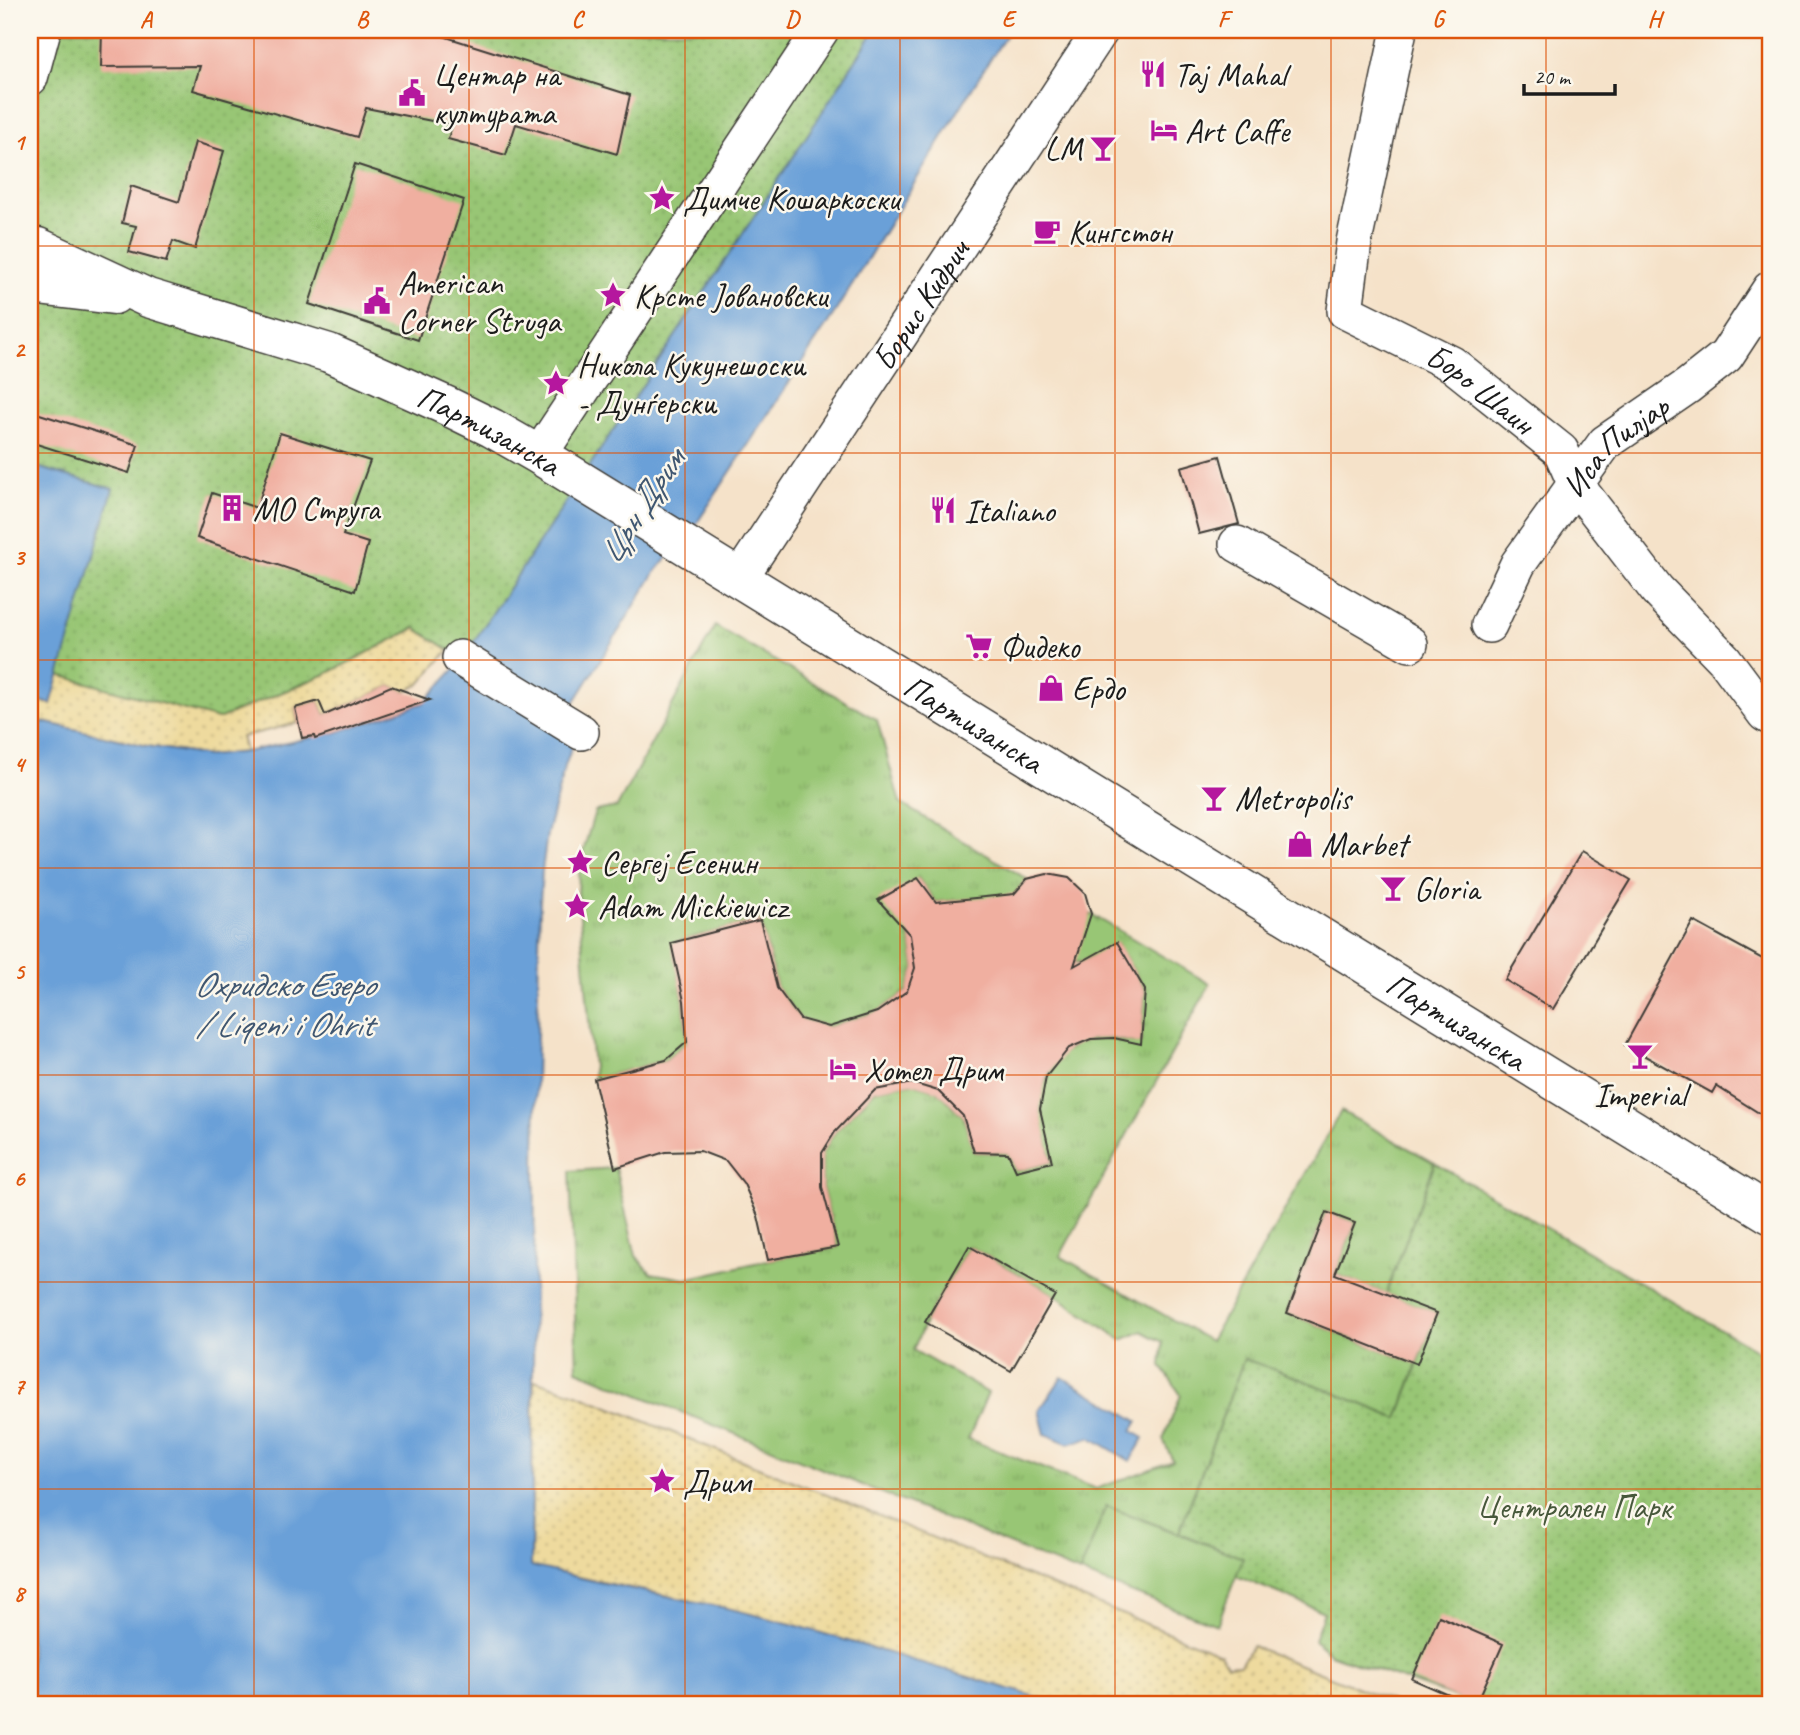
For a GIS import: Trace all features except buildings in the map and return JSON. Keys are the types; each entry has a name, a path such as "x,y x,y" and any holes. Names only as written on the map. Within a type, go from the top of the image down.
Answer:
{"main road":[{"name":"Партизанска","path":"32,248 148,298 329,353 445,405 539,455 1770,1214"},
{"name":"Партизанска","path":"30,285 148,298"}],"street":[{"path":"30,78 43,30"},
{"path":"539,455 821,30"},
{"name":"Борис Кидрич","path":"729,573 924,297 1101,30"},
{"name":"Боро Шаин","path":"1399,30 1354,242 1345,311 1452,364 1561,451 1576,485 1657,590 1724,659 1770,717"},
{"name":"Иса Пилјар","path":"1489,625 1518,564 1605,443 1689,386 1727,356 1770,289"},
{"path":"1237,544 1410,645"},
{"path":"460,659 582,732"}],"green space":[{"path":"43,30 875,30 463,658 415,628 328,673 218,719 59,675 113,489 30,465 30,78"},
{"path":"715,626 877,720 900,803 1027,879 1013,896 936,902 918,878 910,935 915,968 907,991 877,1012 829,1027 800,1019 777,988 760,920 672,943 684,1001 687,1042 666,1060 594,1079 578,892 580,862 595,811 617,807"},
{"path":"1091,914 1210,984 1060,1256 1210,1341 1341,1111 1435,1163 1386,1294 1335,1274 1355,1223 1326,1212 1287,1313 1417,1364 1398,1419 1244,1359 1179,1533 1106,1506 1080,1573 577,1370 570,1171 615,1168 636,1256 651,1273 686,1279 838,1247 822,1187 822,1153 835,1132 875,1090 912,1083 938,1091 963,1116 974,1152 1008,1153 1016,1171 1052,1162 1040,1108 1049,1074 1062,1055 1081,1042 1105,1038 1141,1043 1145,990 1117,943 1082,962 1046,964","holes":["969,1246 1055,1295 1122,1340 1142,1331 1163,1342 1161,1366 1181,1395 1163,1440 1173,1461 1096,1489 968,1439 988,1393 913,1350 925,1322"]},
{"name":"Централен Парк","path":"1435,1163 1770,1358 1770,1705 1477,1705 1330,1654 1314,1640 1324,1612 1236,1576 1242,1558 1179,1533 1244,1359 1398,1419 1436,1313 1386,1294"},
{"path":"1106,1506 1243,1558 1217,1625 1080,1573"}],"sand":[{"path":"415,628 449,650 419,685 405,691 391,686 325,715 319,701 295,708 298,723 241,737 245,752 208,756 148,746 30,719 30,698 51,704 59,675 218,719 328,673"},
{"name":"Дрим","path":"534,1380 577,1394 1221,1654 1227,1665 1240,1664 1252,1646 1401,1705 1063,1705 791,1624 531,1567"}],"water":[{"name":"Охридско Езеро / Liqeni i Ohrit","path":"875,30 1010,30 837,309 697,523 656,571 572,706 575,738 547,834 540,902 531,1566 791,1624 1063,1705 30,1705 30,719 148,746 208,756 245,752 337,732 424,703 459,664"},
{"path":"30,465 113,489 51,704 30,698"},
{"path":"1062,1377 1138,1421 1132,1431 1144,1438 1130,1461 1090,1437 1069,1444 1045,1434 1039,1411"}],"place":[{"name":"Taj Mahal","path":"1153,74"},
{"name":"Центар на културата","path":"412,93"},
{"name":"Art Caffe","path":"1164,130"},
{"name":"LM","path":"1103,148"},
{"name":"Димче Кошаркоски","path":"662,198"},
{"name":"Кингстон","path":"1047,231"},
{"name":"Крсте Јовановски","path":"613,295"},
{"name":"American Corner Struga","path":"377,301"},
{"name":"Никола Кукунешоски - Дунѓерски","path":"556,383"},
{"name":"МО Струга","path":"232,508"},
{"name":"Italiano","path":"943,510"},
{"name":"Фидеко","path":"979,646"},
{"name":"Ердо","path":"1051,688"},
{"name":"Metropolis","path":"1214,798"},
{"name":"Marbet","path":"1300,844"},
{"name":"Сергеј Есенин","path":"580,862"},
{"name":"Gloria","path":"1393,888"},
{"name":"Adam Mickiewicz","path":"577,906"},
{"name":"Imperial","path":"1640,1056"},
{"name":"Хотел Дрим","path":"843,1069"},
{"name":"Дрим","path":"662,1481"}],"water label":[{"name":"Црн Дрим","path":"641,506"}]}
